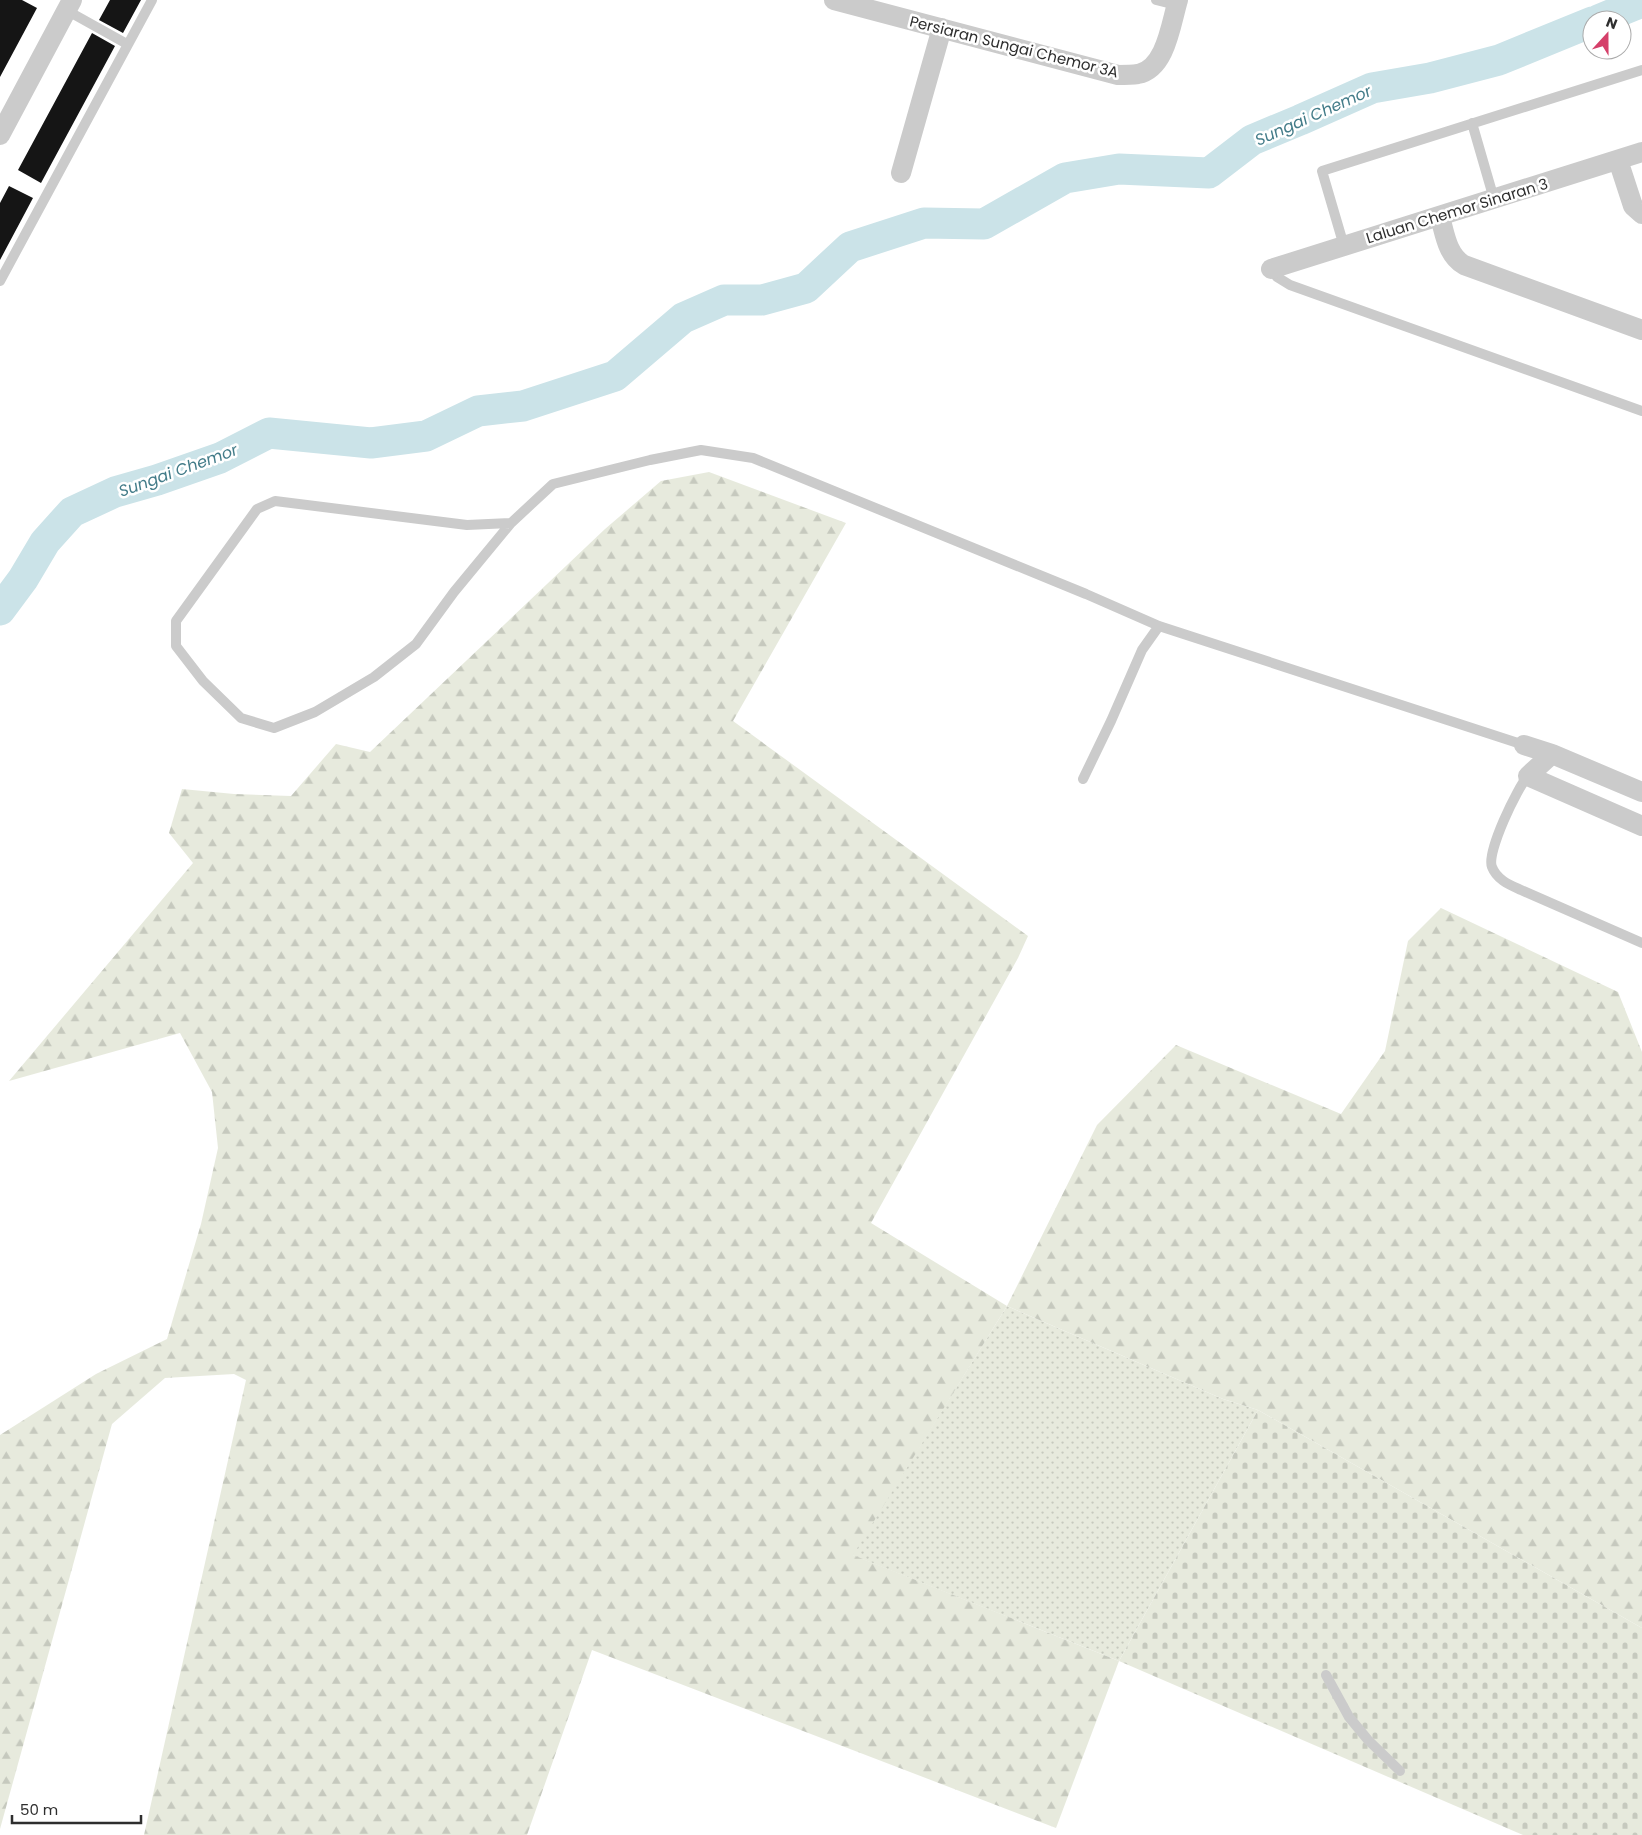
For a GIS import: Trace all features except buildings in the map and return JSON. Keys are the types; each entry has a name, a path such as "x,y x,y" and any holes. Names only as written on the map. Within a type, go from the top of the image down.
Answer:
{"street":[{"name":"Persiaran Sungai Chemor 3A","path":"834,0 1118,75 1139,74 1151,68 1161,57 1177,3"},
{"path":"0,134 69,5"},
{"path":"901,173 942,28"},
{"name":"Laluan Chemor Sinaran 3","path":"1271,269 1642,152"},
{"path":"1618,160 1634,206 1642,214"},
{"path":"1440,216 1451,254 1464,265 1642,330"},
{"path":"1524,745 1552,754 1642,792"},
{"path":"1552,754 1528,776 1642,826"}],"lane":[{"path":"0,281 152,0"},
{"path":"1156,0 1177,3"},
{"path":"69,5 127,44"},
{"path":"1344,246 1322,171 1642,70"},
{"path":"1472,124 1494,199"},
{"path":"1271,269 1277,277 1290,285 1642,411"},
{"path":"510,523 467,525 275,501 257,509 176,621 176,646 203,681 241,718 274,728 316,712 374,677 416,644 454,592 510,523 553,484 585,475 701,450 753,458 1086,594 1159,626 1524,745"},
{"path":"1083,779 1112,722 1142,650 1159,626"},
{"path":"1528,776 1522,782 1515,795 1490,857 1491,866 1496,875 1521,890 1642,944"},
{"path":"1326,1675 1349,1717 1368,1740 1400,1771"}],"green space":[{"path":"709,472 846,523 733,721 1028,936 1018,958 871,1223 1007,1306 853,1555 1119,1661 1056,1828 592,1650 527,1835 144,1835 246,1380 234,1374 165,1378 112,1424 0,1829 0,1435 96,1374 167,1339 201,1224 218,1148 212,1092 180,1033 9,1081 193,863 169,833 182,789 234,794 291,796 336,744 370,752 605,529 661,481"},
{"path":"1441,908 1618,992 1642,1052 1642,1628 1258,1410 1223,1399 1007,1306 1097,1125 1176,1045 1341,1114 1385,1051 1408,941"},
{"path":"1007,1306 1223,1399 1258,1410 1119,1661 852,1555"},
{"path":"1258,1410 1642,1628 1642,1835 1523,1835 1119,1661"}],"waterway":[{"name":"Sungai Chemor","path":"1622,10 1642,2"},
{"name":"Sungai Chemor","path":"0,610 23,579 45,542 72,512 115,492 157,480 220,458 269,433 371,443 426,436 478,411 523,406 615,376 683,318 724,300 762,300 806,288 850,247 924,223 984,224 1065,178 1119,169 1209,173 1252,140 1372,88 1430,78 1499,60 1582,26"}]}
